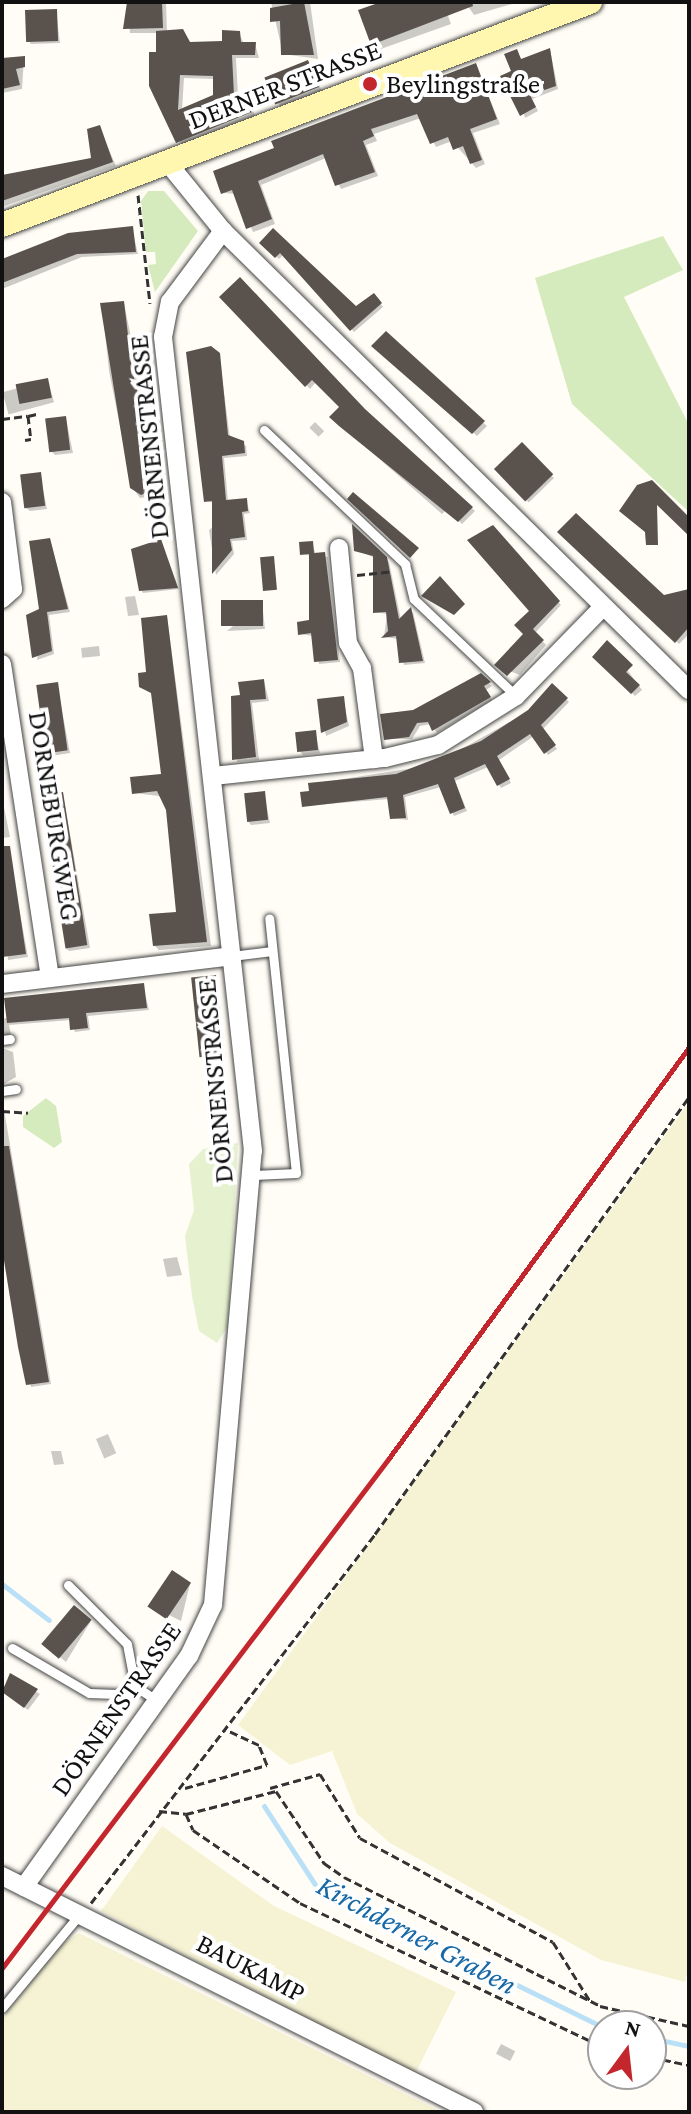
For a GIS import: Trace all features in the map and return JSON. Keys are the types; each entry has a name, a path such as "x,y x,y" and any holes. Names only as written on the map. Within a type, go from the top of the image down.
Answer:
{"main road":[{"name":"DERNER STRASSE","path":"2,225 590,2"}],"street":[{"path":"167,162 223,231 689,690"},
{"name":"DÖRNENSTRASSE","path":"24,1887 209,1625 213,1605 254,1175 163,337 170,302 223,231"},
{"path":"2,502 13,589 2,599"},
{"path":"339,548 341,576 374,759"},
{"path":"213,776 374,759 438,745 516,696 603,607"},
{"name":"DORNEBURGWEG","path":"2,664 6,720 50,977"},
{"path":"2,984 232,956"},
{"name":"BAUKAMP","path":"2,1876 474,2112"}],"lane":[{"path":"264,430 408,570 414,599 516,696"},
{"path":"254,1175 296,1173 269,918"},
{"path":"232,956 272,951"},
{"path":"2,1091 16,1089"},
{"path":"68,1585 127,1644 135,1686 157,1701"},
{"path":"12,1648 89,1693 123,1694 135,1686"},
{"path":"2,2008 81,1916"}],"path":[{"path":"137,191 150,303"},
{"path":"2,419 37,414"},
{"path":"25,440 31,439 28,416"},
{"path":"341,576 408,570"},
{"path":"81,1916 159,1811 185,1788 225,1729 458,1422 689,1097"},
{"path":"2,1111 28,1113"},
{"path":"185,1788 267,1765 259,1745 225,1729"},
{"path":"159,1811 186,1814 320,1774 360,1838 553,1942 590,2001"},
{"path":"268,1789 283,1794 307,1841 344,1877 590,2001 689,2026"},
{"path":"186,1814 193,1830 300,1903 587,2039"},
{"path":"667,2060 689,2065"}],"shaded area":[{"path":"689,1102 689,1964 685,1982 601,1960 390,1843 357,1814 332,1751 290,1765 238,1725"},
{"path":"162,1826 274,1906 456,1992 415,2074 101,1911"},
{"path":"79,1933 442,2112 2,2112 2,2019 57,1948"}],"green space":[{"path":"148,191 164,191 198,231 155,292 148,265 156,264 155,252 146,252 141,201"},
{"path":"663,236 683,270 624,297 689,425 689,512 572,404 535,278"},
{"path":"46,1098 56,1106 62,1142 54,1148 23,1127 23,1116"},
{"path":"238,1143 228,1326 217,1343 199,1331 192,1296 185,1236 194,1210 189,1164 203,1149"}],"building":[{"path":"127,2 162,2 163,28 123,29"},
{"path":"304,2 314,55 281,55 280,21 270,22 270,8"},
{"path":"381,2 472,2 473,6 371,45 358,10"},
{"path":"57,9 58,41 26,42 25,10"},
{"path":"183,29 190,42 222,41 222,30 240,31 241,42 256,42 255,55 232,55 234,95 245,92 252,112 176,143 149,86 149,52 156,52 156,31","holes":["180,75 213,76 213,95 178,110"]},
{"path":"550,48 556,86 530,95 536,107 520,116 500,76 511,71 504,54 517,49 521,59"},
{"path":"25,56 25,67 16,69 20,85 2,89 2,58"},
{"path":"308,60 319,87 275,104 264,78"},
{"path":"476,63 497,119 470,129 482,160 470,164 463,146 453,150 448,137 430,144 417,114 371,129 374,136 363,141 375,172 335,186 323,154 258,181 272,219 246,229 232,190 221,194 213,171 274,148 271,141"},
{"path":"100,125 113,162 2,201 2,175 91,158 87,129"},
{"path":"133,226 136,252 77,254 2,283 2,259 68,233"},
{"path":"273,228 356,306 374,293 382,303 350,331 280,253 275,258 259,243"},
{"path":"240,277 365,409 473,507 458,522 329,417 339,407 312,380 305,387 219,297"},
{"path":"124,301 132,369 160,487 141,495 130,488 100,303"},
{"path":"386,331 485,421 472,434 371,346"},
{"path":"211,346 220,353 228,435 244,441 245,453 222,456 226,500 247,498 248,511 242,512 245,537 230,539 232,550 212,574 212,501 204,502 186,352"},
{"path":"48,378 52,398 19,404 16,384"},
{"path":"66,416 70,450 49,452 45,419"},
{"path":"522,442 553,474 525,501 494,469"},
{"path":"41,472 45,506 24,508 20,475"},
{"path":"652,480 689,517 689,536 657,505 658,545 646,545 645,532 619,511 637,485"},
{"path":"353,492 419,548 410,558 347,499"},
{"path":"576,513 664,595 689,589 689,627 675,643 557,532"},
{"path":"352,524 387,557 399,619 411,607 423,661 399,663 396,636 381,638 388,631 386,612 373,613 373,556 354,551"},
{"path":"493,525 560,601 533,629 544,640 507,676 494,665 523,634 514,625 529,611 467,540"},
{"path":"50,538 68,609 47,612 52,651 32,658 26,615 39,609 29,541"},
{"path":"161,539 178,588 139,591 131,549"},
{"path":"313,541 314,553 325,552 338,660 314,662 311,633 298,635 297,622 309,620 309,554 300,555 299,542"},
{"path":"274,556 277,590 263,591 260,557"},
{"path":"440,576 465,604 454,615 421,596"},
{"path":"221,600 263,600 263,626 221,626"},
{"path":"167,615 207,942 153,946 149,914 176,912 166,810 157,791 132,794 130,777 161,774 151,693 139,687 138,673 146,672 141,618"},
{"path":"607,640 633,665 626,672 640,685 631,694 592,657"},
{"path":"481,673 491,682 484,686 491,697 432,731 428,722 417,723 409,737 384,740 380,714 413,710"},
{"path":"264,679 266,699 250,700 256,757 232,760 231,696 240,695 238,682"},
{"path":"58,682 68,750 46,753 36,685"},
{"path":"552,683 568,698 541,725 556,745 544,754 530,734 497,756 510,779 497,786 485,764 454,778 465,808 450,814 438,784 403,795 406,818 390,819 387,797 302,807 300,792 309,791 308,783 396,774 481,741 528,710"},
{"path":"344,696 347,722 321,733 317,699"},
{"path":"316,730 318,750 297,752 295,732"},
{"path":"265,791 268,820 247,822 244,793"},
{"path":"63,792 87,945 66,949 41,795"},
{"path":"2,846 10,846 26,954 2,957"},
{"path":"216,975 224,1055 199,1057 191,978"},
{"path":"144,983 147,1008 86,1013 88,1028 70,1030 69,1018 7,1023 4,998"},
{"path":"2,1146 9,1146 49,1382 26,1385 18,1347 2,1248"},
{"path":"172,1570 191,1583 166,1619 147,1606"},
{"path":"74,1605 92,1620 59,1659 41,1644"},
{"path":"10,1673 38,1689 24,1708 2,1692"}],"waterway":[{"name":"Kirchderner Graben","path":"2,1584 49,1620"},
{"name":"Kirchderner Graben","path":"264,1806 316,1886 587,2019"},
{"name":"Kirchderner Graben","path":"667,2041 689,2046"}],"railway":[{"path":"2,1968 389,1458 689,1047"}],"place":[{"name":"Beylingstraße","path":"370,84"}]}
